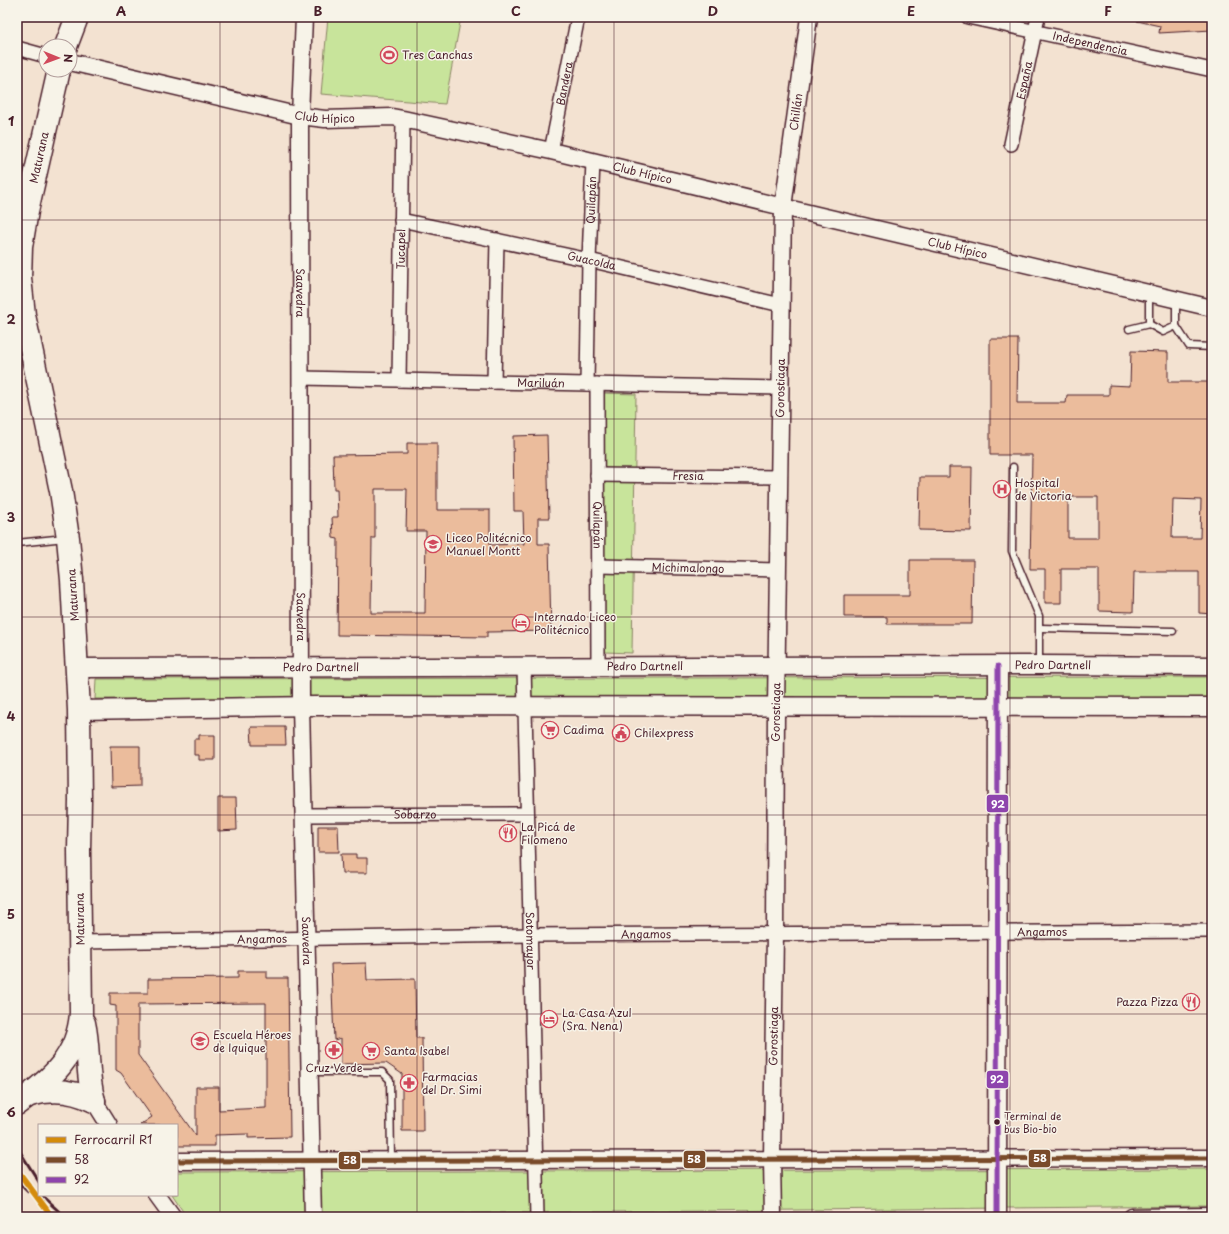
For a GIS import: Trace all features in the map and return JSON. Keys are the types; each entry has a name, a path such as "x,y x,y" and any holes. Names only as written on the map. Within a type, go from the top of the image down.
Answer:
{"highway":[{"path":"69,38 77,17"},
{"name":"Maturana","path":"23,1100 54,1073 73,1047 79,1032 81,1013 79,710 78,668 72,580 61,491 24,315 20,278 21,247 27,210 57,78"},
{"path":"81,1013 86,1039 89,1080 94,1101"},
{"path":"54,1073 80,1082 94,1101"},
{"path":"23,1100 47,1091 61,1090 76,1093 94,1101"}],"main road":[{"name":"Pedro Dartnell","path":"78,668 302,666 1212,666"},
{"path":"997,1217 998,666"},
{"path":"79,710 301,706 1212,707"}],"street":[{"name":"Saavedra","path":"304,17 300,116 301,706 313,1217"},
{"name":"Bandera","path":"551,151 578,17"},
{"name":"Chillán","path":"783,207 809,17"},
{"name":"Independencia","path":"968,17 1212,70"},
{"name":"España","path":"1011,144 1038,17"},
{"path":"17,48 38,54"},
{"name":"Club Hípico","path":"78,64 300,116 325,119 403,119 551,151 1212,308"},
{"name":"Tucapel","path":"399,380 403,119"},
{"name":"Quilapán","path":"593,161 589,260 592,384 597,475 598,666"},
{"name":"Gorostiaga","path":"773,1217 772,1159 776,666 783,207"},
{"name":"Guacolda","path":"401,220 589,260 781,305"},
{"path":"494,382 497,240"},
{"name":"Mariluán","path":"301,378 780,388"},
{"name":"Fresia","path":"597,475 779,477"},
{"name":"Michimalongo","path":"598,566 778,570"},
{"name":"Sotomayor","path":"524,666 537,1217"},
{"name":"Sobarzo","path":"304,815 527,814"},
{"name":"Angamos","path":"80,942 530,936 1212,931"},
{"path":"94,1101 108,1124"},
{"path":"178,1161 1212,1158"},
{"path":"158,1196 173,1217"},
{"path":"1132,1217 1212,1216"}],"lane":[{"path":"1149,293 1149,324"},
{"path":"1176,299 1176,326 1189,346 1212,347"},
{"path":"1129,329 1149,324 1163,332 1176,326"},
{"path":"1012,467 1012,550 1039,616 1039,665"},
{"path":"17,543 68,538"},
{"path":"1040,628 1173,631"},
{"path":"309,1072 382,1072 390,1080 391,1161"}],"green space":[{"name":"Tres Canchas","path":"328,17 461,17 445,104 321,94"},
{"path":"603,393 636,394 632,653 605,652"},
{"path":"1212,677 1212,701 95,699 96,679"},
{"path":"1212,1169 1212,1206 186,1216 173,1196 178,1196 178,1172"}],"building":[{"path":"1138,17 1212,17 1212,30 1159,33 1160,26 1137,21"},
{"path":"990,339 1018,339 1017,403 1066,403 1067,395 1109,395 1109,385 1130,386 1131,351 1168,352 1168,382 1212,382 1212,614 1199,613 1199,572 1134,572 1133,612 1099,611 1099,569 1061,569 1061,603 1045,603 1045,569 1030,569 1032,455 990,455","holes":["1068,497 1098,497 1098,538 1068,538","1173,499 1201,500 1200,538 1172,538"]},
{"path":"547,435 549,518 538,518 538,544 549,544 551,631 487,632 487,637 337,635 338,539 333,538 332,517 338,517 337,489 334,489 333,455 407,454 407,443 437,443 437,510 490,510 490,545 524,544 523,511 514,511 513,436","holes":["375,489 407,489 406,531 426,531 425,613 371,613 372,538 375,538"]},
{"path":"949,467 972,467 971,531 919,530 920,477 949,477"},
{"path":"910,560 973,560 972,624 887,624 887,617 844,617 844,595 910,595"},
{"path":"251,727 285,727 286,745 252,745"},
{"path":"199,735 215,735 215,760 199,760 199,755 194,755 194,739 199,739"},
{"path":"110,746 140,746 140,786 111,787"},
{"path":"218,798 236,798 237,830 218,831"},
{"path":"318,826 338,826 339,852 318,852"},
{"path":"341,854 356,854 356,858 367,858 367,873 342,873"},
{"path":"366,963 367,980 415,979 416,1038 422,1038 423,1131 402,1131 402,1074 386,1063 341,1064 341,1038 334,1040 331,964"},
{"path":"238,971 267,971 267,978 288,978 290,1137 248,1138 248,1134 215,1135 215,1146 178,1146 178,1124 142,1124 152,1117 121,1073 116,1070 116,1006 110,1005 110,993 148,993 148,979 238,978","holes":["266,1003 266,1108 219,1110 219,1087 196,1087 196,1136 138,1055 138,1004"]}],"railway":[{"path":"17,1147 38,1180"},
{"path":"17,1170 49,1213"},
{"path":"17,1181 28,1192"},
{"path":"42,1196 65,1217"}],"rail line":[{"name":"R1","path":"17,1170 49,1213"}],"transit line":[{"name":"92","path":"997,1217 998,666"},
{"name":"58","path":"178,1161 1212,1158"}],"place":[{"name":"Tres Canchas","path":"389,55"},
{"name":"Hospital de Victoria","path":"1002,489"},
{"name":"Liceo Politécnico Manuel Montt","path":"433,544"},
{"name":"Internado Liceo Politécnico","path":"521,623"},
{"name":"Cadima","path":"550,730"},
{"name":"Chilexpress","path":"621,733"},
{"name":"La Picá de Filomeno","path":"508,833"},
{"name":"Pazza Pizza","path":"1191,1002"},
{"name":"La Casa Azul (Sra. Nena)","path":"549,1019"},
{"name":"Escuela Héroes de Iquique","path":"200,1041"},
{"name":"Cruz Verde","path":"334,1050"},
{"name":"Santa Isabel","path":"371,1051"},
{"name":"Farmacias del Dr. Simi","path":"409,1083"},
{"name":"Terminal de bus Bio-bio","path":"997,1122"}]}
